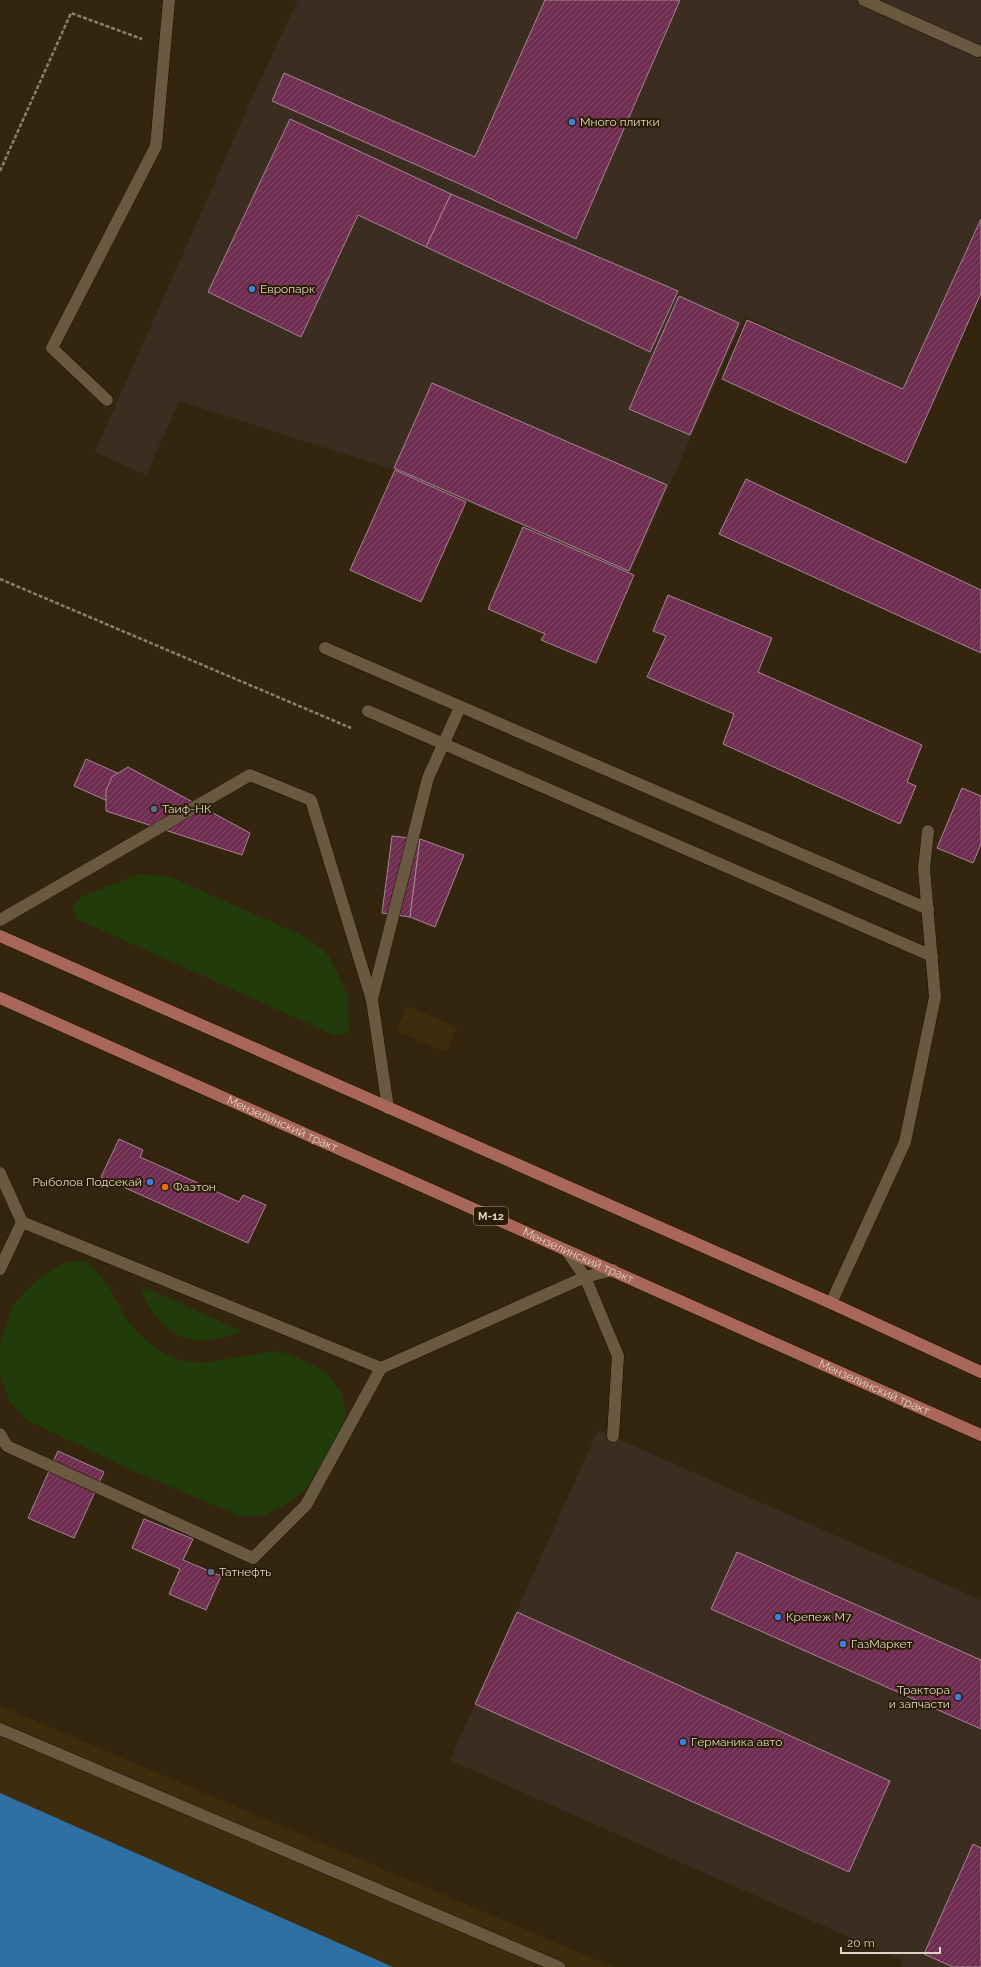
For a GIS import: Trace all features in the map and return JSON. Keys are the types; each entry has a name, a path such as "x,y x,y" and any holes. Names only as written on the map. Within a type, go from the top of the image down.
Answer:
{"main road":[{"path":"0,936 831,1303 981,1372"},
{"name":"Мензелинский тракт","path":"0,998 981,1435"}],"lane":[{"path":"107,400 52,348 156,146 170,0"},
{"path":"864,0 978,51"},
{"path":"325,648 928,909"},
{"path":"372,1000 428,778 460,707"},
{"path":"368,711 932,956"},
{"path":"0,920 250,775 311,800 372,1000 388,1108"},
{"path":"831,1303 905,1142 935,997 924,868 928,831"},
{"path":"0,1173 22,1222 381,1368"},
{"path":"0,1269 22,1222"},
{"path":"567,1251 585,1277 618,1356 613,1436"},
{"path":"0,1434 7,1446 253,1558 306,1505 381,1368 585,1277 613,1270"},
{"path":"0,1729 559,1967"}],"path":[{"path":"0,171 70,13 165,48"},
{"path":"0,579 355,730"}],"shaded area":[{"path":"298,0 981,0 981,218 903,389 745,316 630,573 395,470 179,401 146,475 95,452 253,96"},
{"path":"407,1006 457,1027 447,1052 396,1031"},
{"path":"598,1430 981,1600 981,1967 901,1967 903,1961 450,1760"},
{"path":"0,1706 613,1967 0,1967"}],"green space":[{"path":"140,874 170,877 308,938 329,956 348,995 349,1032 336,1036 77,919 73,907 83,896"},
{"path":"74,1261 86,1262 95,1269 107,1284 126,1318 139,1335 158,1350 179,1360 204,1363 275,1351 290,1354 326,1372 342,1395 346,1413 343,1427 305,1490 285,1505 264,1515 239,1516 138,1473 25,1419 10,1402 0,1374 0,1345 7,1322 13,1306 25,1291 45,1274 60,1265"},
{"path":"140,1285 241,1331 224,1338 208,1340 192,1339 178,1335 166,1327 156,1316 147,1302"}],"water":[{"path":"0,1793 393,1967 0,1967"}],"building":[{"path":"545,0 680,0 576,239 462,185 272,101 284,73 475,157"},
{"path":"290,119 451,194 426,247 358,215 301,337 208,292"},
{"path":"451,194 678,291 650,352 426,247"},
{"path":"981,219 981,293 906,463 722,379 747,320 903,389"},
{"path":"679,296 739,323 690,435 629,409"},
{"path":"432,383 667,485 629,571 394,468"},
{"path":"395,470 466,502 421,602 350,570"},
{"path":"746,479 981,590 981,653 719,534"},
{"path":"523,527 634,575 596,663 541,640 545,634 488,609"},
{"path":"668,595 772,638 758,672 922,745 907,782 916,786 900,824 723,744 734,714 647,677 666,636 653,631"},
{"path":"86,759 124,776 112,803 74,786"},
{"path":"128,767 250,833 242,855 106,811 106,791 112,777"},
{"path":"962,788 981,796 981,844 973,863 937,848"},
{"path":"392,836 420,839 410,917 382,913"},
{"path":"420,839 464,855 435,927 410,917"},
{"name":"Фаэтон","path":"119,1139 143,1150 140,1157 239,1202 243,1195 266,1205 248,1243 101,1177"},
{"path":"58,1451 104,1472 74,1538 28,1518"},
{"path":"144,1519 193,1539 183,1560 221,1576 206,1610 169,1594 180,1569 132,1548"},
{"path":"737,1552 981,1660 981,1729 711,1609"},
{"path":"517,1612 890,1781 849,1872 475,1704"},
{"path":"973,1844 981,1848 981,1967 953,1967 924,1954"}],"place":[{"name":"Много плитки","path":"572,122"},
{"name":"Европарк","path":"252,289"},
{"name":"Таиф-НК","path":"154,809"},
{"name":"Рыболов Подсекай","path":"150,1182"},
{"name":"Фаэтон","path":"165,1187"},
{"name":"Татнефть","path":"211,1572"},
{"name":"Крепеж М7","path":"778,1617"},
{"name":"ГазМаркет","path":"843,1644"},
{"name":"Трактора и запчасти","path":"958,1697"},
{"name":"Германика авто","path":"683,1742"}]}
